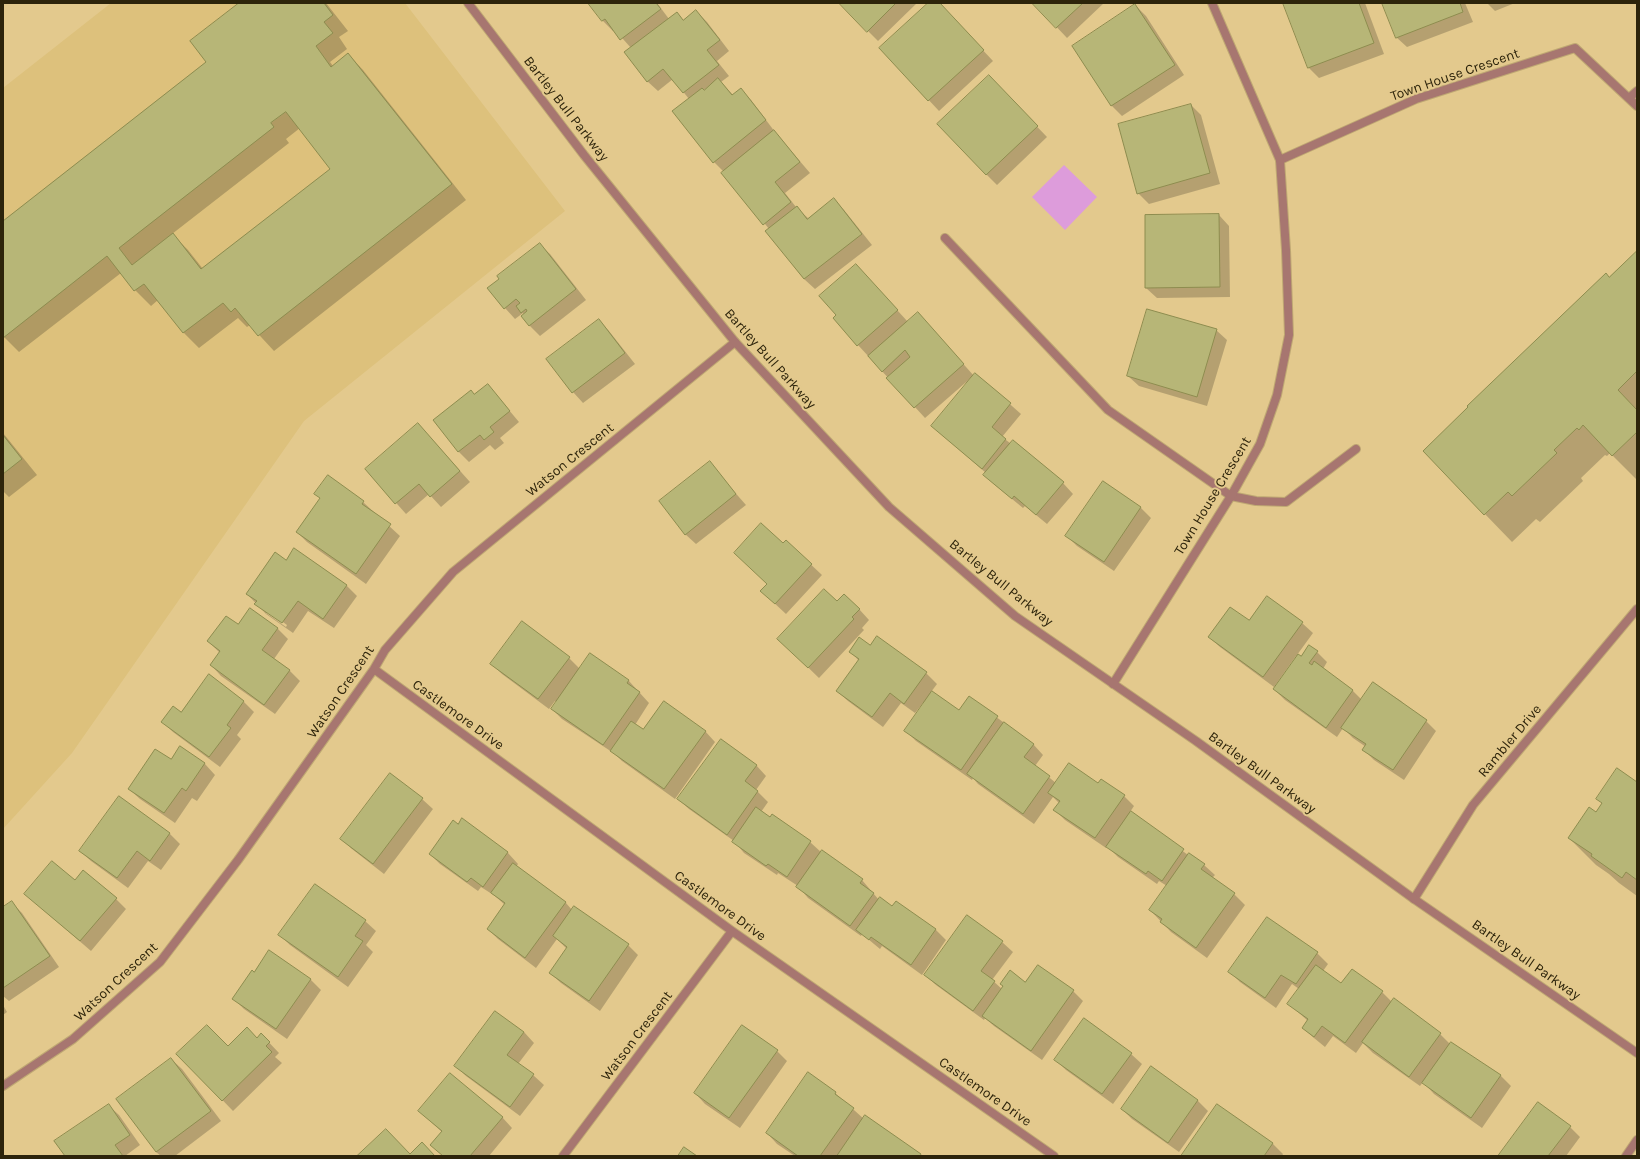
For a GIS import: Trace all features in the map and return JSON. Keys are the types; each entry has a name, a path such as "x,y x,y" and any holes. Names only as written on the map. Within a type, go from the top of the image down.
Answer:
{"street":[{"name":"Bartley Bull Parkway","path":"468,3 584,155 734,342 889,506 1015,616 1196,741 1414,899 1637,1053"},
{"name":"Town House Crescent","path":"1113,684 1231,496 1260,444 1277,395 1289,335 1286,250 1280,160 1212,3"},
{"name":"Town House Crescent","path":"1280,160 1416,99 1575,48 1629,98"},
{"path":"1637,90 1629,98 1637,106"},
{"path":"945,238 1108,410 1231,496 1256,501 1286,502 1356,449"},
{"name":"Watson Crescent","path":"3,1086 73,1039 160,962 238,860 374,669 385,650 452,572 734,342"},
{"name":"Rambler Drive","path":"1414,899 1473,806 1637,609"},
{"name":"Castlemore Drive","path":"374,669 732,931 1054,1156"},
{"name":"Watson Crescent","path":"563,1156 732,931"},
{"path":"1626,1156 1637,1140"}],"shaded area":[{"path":"111,3 405,3 565,211 304,421 72,753 3,829 3,88"},
{"path":"1064,165 1097,197 1065,230 1032,197"}],"building":[{"path":"239,3 324,3 333,15 324,22 333,33 316,46 331,67 348,53 452,184 258,336 235,308 231,312 223,303 183,333 144,284 134,291 107,256 3,338 3,221 206,62 190,41","holes":["286,112 330,169 201,269 173,233 132,265 119,248 274,127 271,123"]},
{"path":"588,3 656,3 661,9 620,40 605,19 602,21"},
{"path":"839,3 896,3 867,32"},
{"path":"928,3 940,3 984,50 928,101 879,48"},
{"path":"1032,3 1083,3 1056,28"},
{"path":"1283,3 1359,3 1374,43 1308,68"},
{"path":"1382,3 1460,3 1463,12 1396,38"},
{"path":"1135,4 1175,65 1111,106 1072,46"},
{"path":"696,10 720,40 707,50 719,65 683,93 663,69 647,82 624,52 677,12 683,20"},
{"path":"989,75 1038,126 986,175 937,124"},
{"path":"718,78 732,95 741,88 766,120 713,163 672,111 702,88 704,90"},
{"path":"1191,104 1210,173 1137,194 1118,124"},
{"path":"774,130 800,162 775,182 791,202 763,225 721,173"},
{"path":"834,198 862,234 804,279 765,231 797,206 807,219"},
{"path":"1219,214 1220,287 1145,288 1145,215"},
{"path":"540,243 576,289 529,326 521,316 527,311 526,309 521,313 516,306 520,303 516,299 504,309 487,288 499,279 497,276"},
{"path":"1637,251 1637,371 1618,390 1637,410 1637,432 1612,456 1583,425 1579,430 1577,428 1554,450 1557,453 1512,496 1508,492 1484,515 1423,451 1468,407 1467,406 1606,273 1609,277"},
{"path":"856,264 898,310 857,346 833,318 836,315 819,296"},
{"path":"1147,309 1217,329 1197,397 1127,376"},
{"path":"918,312 964,364 914,408 886,378 910,357 905,350 882,372 868,356"},
{"path":"599,319 625,353 572,393 546,359"},
{"path":"975,373 1011,403 992,427 1006,439 982,469 931,426"},
{"path":"488,384 510,411 490,427 494,432 484,440 480,435 458,452 433,420 471,390 474,394"},
{"path":"418,423 460,471 430,497 419,484 395,504 365,469"},
{"path":"3,435 22,459 3,474"},
{"path":"1013,440 1064,482 1036,515 1014,496 1012,499 983,475"},
{"path":"710,461 736,494 685,535 659,501"},
{"path":"328,475 364,501 362,504 391,524 356,574 296,532 320,498 314,494"},
{"path":"1103,481 1141,507 1104,562 1065,536"},
{"path":"761,523 783,543 786,540 812,564 775,604 760,591 767,584 734,553"},
{"path":"294,548 347,585 323,619 298,601 282,623 254,604 257,601 246,594 275,552 286,560"},
{"path":"824,589 837,601 844,594 860,609 852,617 854,619 808,668 777,639"},
{"path":"1267,596 1303,622 1263,677 1208,637 1230,607 1249,620"},
{"path":"250,608 278,628 262,650 290,670 264,705 210,665 220,651 207,641 226,616 238,624"},
{"path":"522,621 570,657 538,699 490,664"},
{"path":"877,636 927,672 904,704 890,693 872,717 836,691 859,659 849,652 859,637 870,645"},
{"path":"1309,645 1318,651 1309,663 1312,665 1314,661 1353,690 1326,728 1273,689 1298,654 1301,656"},
{"path":"590,653 629,680 627,683 640,692 603,745 551,709"},
{"path":"209,674 244,701 227,725 231,728 209,757 161,722 173,706 181,712"},
{"path":"1373,682 1427,720 1393,770 1362,750 1366,744 1341,728"},
{"path":"932,691 959,710 969,696 998,716 961,770 904,731"},
{"path":"664,701 706,731 664,789 610,751 631,721 643,729"},
{"path":"1004,722 1034,744 1024,757 1050,776 1023,814 967,774"},
{"path":"721,739 757,765 745,781 758,791 727,835 677,799"},
{"path":"180,746 205,763 186,791 182,788 164,813 128,789 155,749 171,759"},
{"path":"1069,763 1098,783 1101,779 1125,795 1095,838 1053,810 1060,801 1048,793"},
{"path":"1617,768 1637,782 1637,880 1626,872 1622,878 1591,856 1592,854 1568,838 1589,807 1596,812 1602,803 1596,799"},
{"path":"390,773 423,798 373,864 340,839"},
{"path":"119,796 170,833 150,861 137,851 117,878 79,851"},
{"path":"756,807 770,817 772,814 811,841 787,877 768,864 766,866 732,842"},
{"path":"1131,811 1184,849 1162,881 1148,871 1146,874 1106,847"},
{"path":"462,818 508,852 483,887 471,878 467,882 429,854 453,820 458,824"},
{"path":"822,850 863,879 860,883 874,893 850,926 796,887"},
{"path":"1189,853 1205,864 1201,869 1235,893 1196,948 1160,922 1162,919 1149,910"},
{"path":"52,861 75,880 83,870 117,898 80,941 24,894"},
{"path":"513,863 566,902 525,958 487,929 505,903 491,893"},
{"path":"315,884 366,920 355,936 363,941 338,977 278,935"},
{"path":"880,897 892,906 896,901 936,929 911,965 871,937 869,940 856,930"},
{"path":"12,901 50,956 3,988 3,907"},
{"path":"574,906 629,944 589,1001 549,973 567,947 553,936"},
{"path":"967,915 1003,941 981,971 995,981 973,1011 924,975"},
{"path":"1267,917 1318,952 1296,984 1281,975 1265,998 1228,972"},
{"path":"269,950 311,979 276,1029 232,999 252,970 254,972"},
{"path":"1038,965 1074,990 1031,1051 982,1016 1003,986 1000,984 1010,970 1025,982"},
{"path":"1316,965 1341,983 1352,969 1383,991 1345,1043 1322,1026 1314,1037 1302,1028 1308,1019 1287,1004"},
{"path":"1394,998 1441,1033 1409,1077 1362,1042"},
{"path":"495,1011 524,1032 507,1055 534,1074 510,1107 454,1066"},
{"path":"1084,1018 1132,1053 1102,1094 1054,1060"},
{"path":"207,1025 228,1046 247,1027 257,1038 261,1033 270,1042 266,1046 272,1052 222,1101 176,1054"},
{"path":"742,1025 778,1050 729,1118 694,1093"},
{"path":"1451,1042 1501,1075 1471,1118 1422,1083"},
{"path":"171,1058 211,1111 156,1152 116,1099"},
{"path":"1151,1066 1198,1100 1168,1143 1121,1109"},
{"path":"808,1072 836,1092 835,1094 854,1108 820,1156 798,1156 766,1133"},
{"path":"450,1073 503,1117 470,1156 443,1156 430,1145 442,1131 418,1111"},
{"path":"1538,1102 1571,1126 1548,1156 1498,1156"},
{"path":"109,1104 130,1135 115,1145 123,1156 65,1156 54,1141"},
{"path":"1217,1104 1273,1143 1264,1156 1181,1156"},
{"path":"865,1115 921,1154 920,1156 837,1156"},
{"path":"386,1129 410,1154 422,1142 435,1156 357,1156"},
{"path":"684,1147 697,1156 678,1156"}]}
